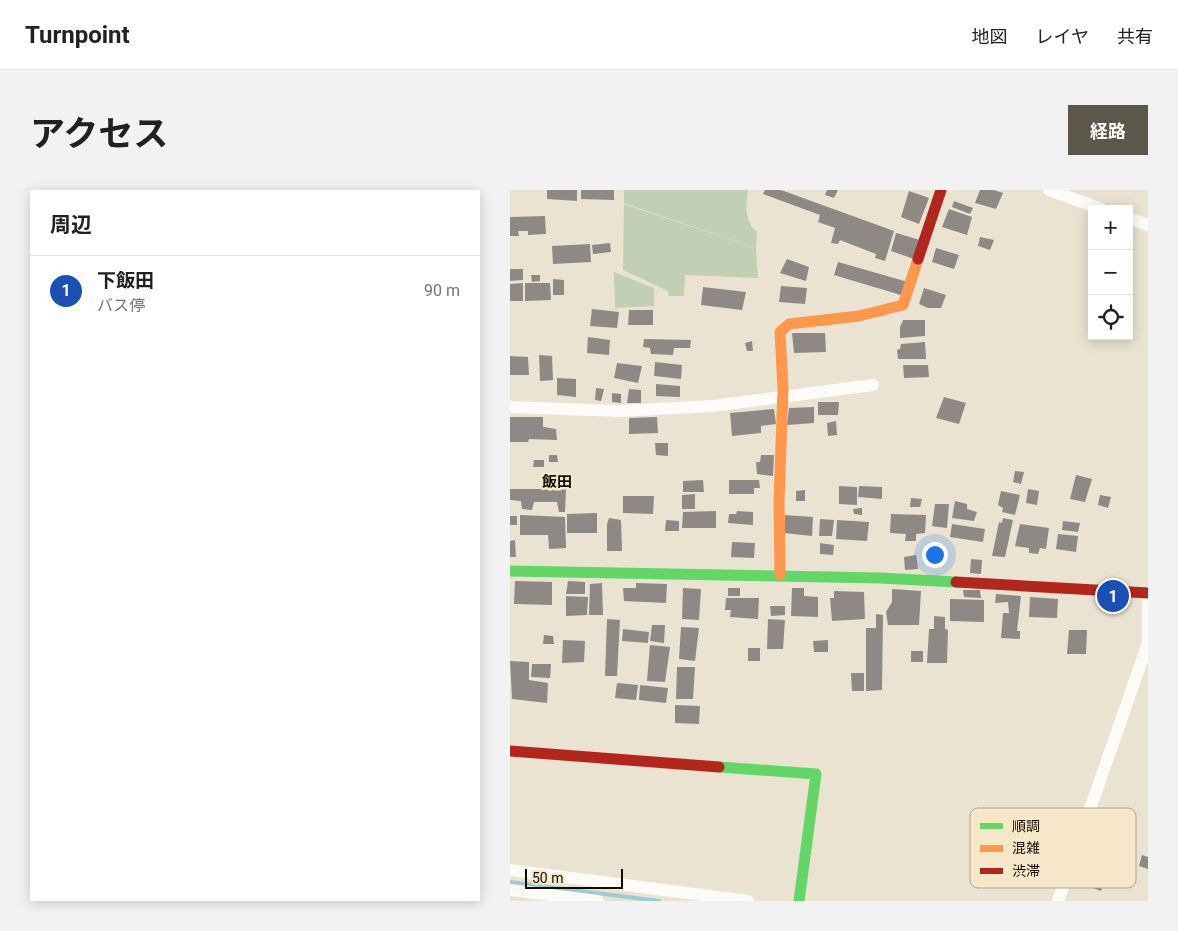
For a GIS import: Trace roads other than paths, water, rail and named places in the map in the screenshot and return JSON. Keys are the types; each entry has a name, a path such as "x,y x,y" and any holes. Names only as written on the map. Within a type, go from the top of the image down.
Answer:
{"street":[{"path":"780,575 779,502 783,397 780,332 789,324 859,316 904,305 941,190"},
{"path":"1049,190 1091,205"},
{"path":"1133,219 1148,225"},
{"path":"510,407 618,411 713,406 873,385"},
{"path":"510,571 881,578 1148,593 1148,643 1090,808"},
{"path":"510,751 816,774 799,901"},
{"path":"510,870 748,901"},
{"path":"1058,901 1063,888"},
{"path":"510,890 598,901"}],"waterway":[{"path":"510,882 659,901"}],"place":[{"name":"下飯田","path":"1113,596"}],"district":[{"name":"飯田","path":"557,482"}]}
